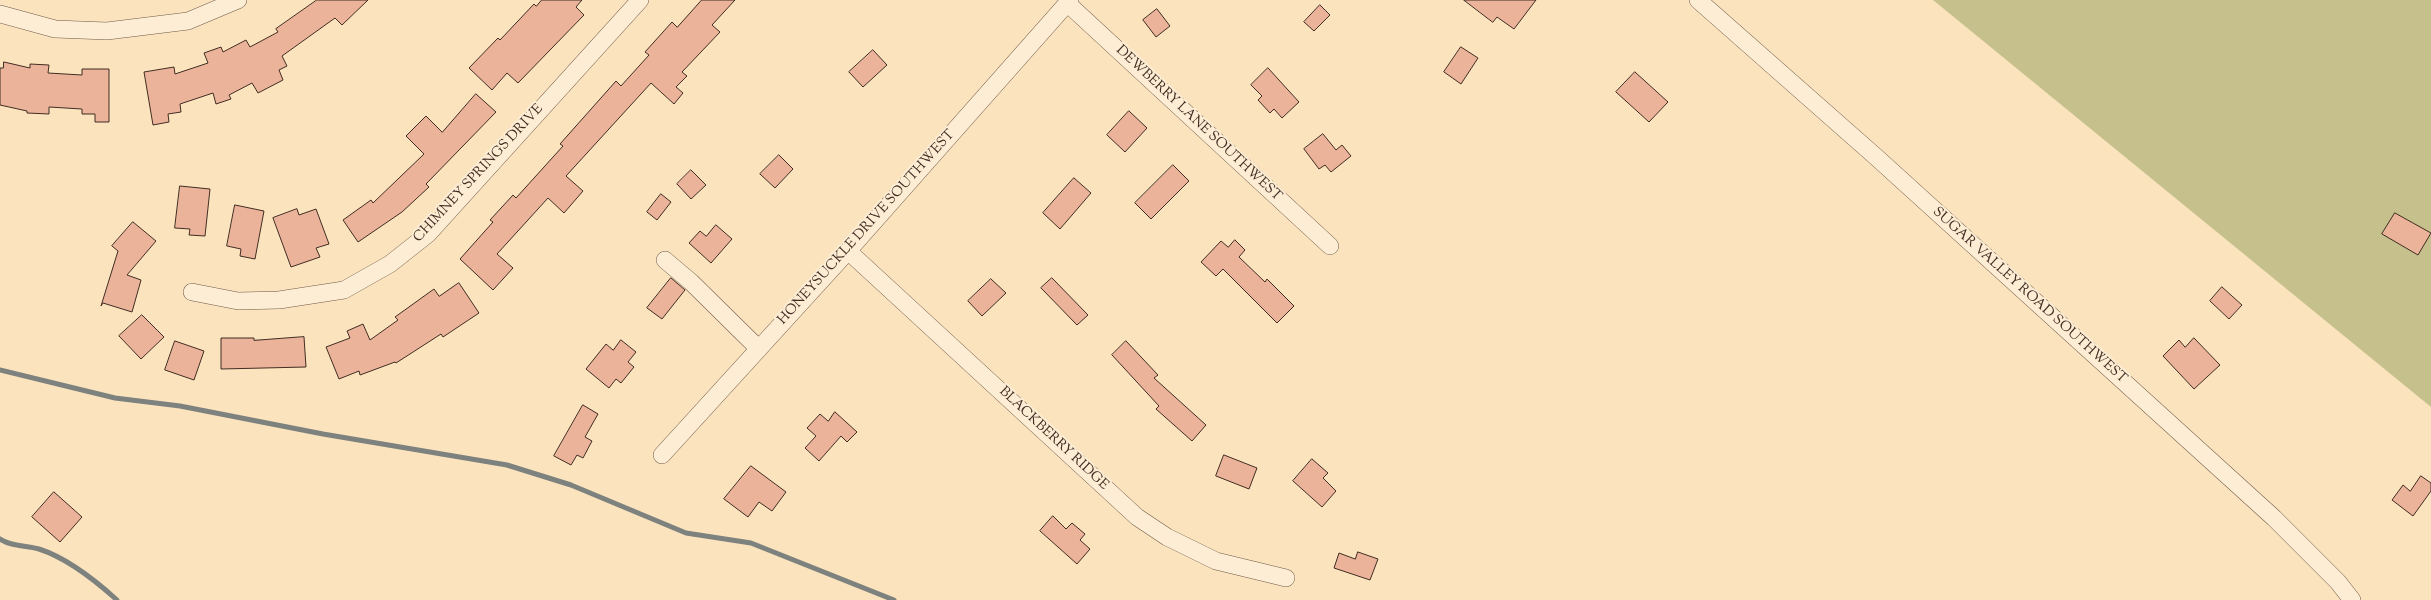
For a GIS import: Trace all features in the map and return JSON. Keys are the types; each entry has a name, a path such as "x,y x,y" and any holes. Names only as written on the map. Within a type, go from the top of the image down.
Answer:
{"street":[{"path":"0,14 56,29 107,31 188,21 238,0"},
{"name":"CHIMNEY SPRINGS DRIVE","path":"192,292 238,301 279,300 344,290 390,264 428,234 640,0"},
{"name":"SUGAR VALLEY ROAD SOUTHWEST","path":"1698,0 1875,156 2274,518 2338,582 2352,600"},
{"name":"DEWBERRY LANE SOUTHWEST","path":"1069,1 1330,246"},
{"name":"HONEYSUCKLE DRIVE SOUTHWEST","path":"662,455 848,251 1069,1"},
{"name":"BLACKBERRY RIDGE","path":"848,251 1137,517 1167,537 1216,561 1286,578"},
{"path":"665,260 691,282 759,349"}],"shaded area":[{"path":"1933,0 2431,0 2431,407"}],"building":[{"path":"317,0 368,0 342,25 335,18 282,56 287,66 279,70 283,80 258,93 252,83 229,95 231,99 216,104 213,93 180,104 181,112 168,114 169,122 153,125 144,72 174,67 175,74 208,63 204,53 221,47 223,52 246,40 250,47 278,32 276,29"},
{"path":"542,0 582,0 576,7 584,15 518,83 507,73 492,90 469,68 498,38 500,40 534,4 536,6"},
{"path":"702,0 735,0 712,25 720,32 682,72 687,76 676,87 683,93 674,104 651,83 566,176 583,191 564,213 548,198 497,254 513,268 493,290 460,259 493,222 490,220 513,195 516,198 563,146 560,144 616,81 621,86 649,55 645,52 672,22 677,27"},
{"path":"1464,0 1536,0 1514,29 1497,17 1493,22"},
{"path":"1320,5 1330,15 1314,31 1304,22"},
{"path":"1157,9 1170,26 1156,37 1143,20"},
{"path":"1461,47 1478,58 1461,84 1444,72"},
{"path":"873,50 887,65 863,87 849,72"},
{"path":"4,62 30,68 30,64 49,65 48,73 82,75 82,69 109,69 109,122 95,122 95,114 82,114 82,109 49,107 49,114 27,113 27,111 0,105 0,68 3,68"},
{"path":"1268,68 1299,102 1282,118 1274,109 1270,113 1258,100 1262,96 1251,85"},
{"path":"1635,72 1668,102 1649,122 1616,92"},
{"path":"476,94 496,112 426,184 429,187 402,212 358,242 343,220 371,200 373,203 424,154 406,136 426,116 442,132"},
{"path":"1129,111 1147,128 1125,152 1107,135"},
{"path":"1323,134 1336,150 1342,145 1351,156 1331,172 1325,165 1319,169 1304,149"},
{"path":"779,155 793,169 775,188 760,174"},
{"path":"1173,165 1189,181 1151,219 1135,203"},
{"path":"691,170 706,185 691,199 677,184"},
{"path":"1074,178 1091,193 1060,229 1043,213"},
{"path":"180,186 210,189 205,236 189,235 190,229 175,228"},
{"path":"661,194 671,202 657,220 647,212"},
{"path":"235,205 264,211 255,259 240,256 241,249 227,246"},
{"path":"297,209 299,215 316,209 329,244 316,248 320,257 291,267 273,218"},
{"path":"2395,213 2431,233 2418,255 2382,234"},
{"path":"133,222 156,241 127,275 141,280 132,312 103,303 101,306 118,251 112,246"},
{"path":"716,225 732,239 711,263 689,243 700,231 706,236"},
{"path":"1235,240 1245,250 1239,257 1265,282 1267,279 1294,306 1277,323 1223,269 1216,276 1201,262 1221,241 1228,247"},
{"path":"671,278 685,290 662,319 647,308"},
{"path":"1052,278 1088,315 1077,325 1041,288"},
{"path":"991,279 1006,293 982,316 968,301"},
{"path":"459,283 479,313 443,337 441,334 396,363 395,362 360,375 359,371 339,379 326,347 350,338 347,331 363,324 370,340 398,320 395,317 434,289 439,296"},
{"path":"2222,287 2242,305 2229,319 2210,301"},
{"path":"142,315 164,337 141,359 119,336"},
{"path":"304,337 306,367 221,369 221,338 254,338 254,340"},
{"path":"2194,338 2220,365 2194,389 2163,356 2179,340 2185,347"},
{"path":"621,340 636,352 628,362 634,367 621,383 616,379 609,388 586,369 606,344 613,350"},
{"path":"175,341 204,351 194,380 165,370"},
{"path":"1126,341 1158,375 1154,378 1206,425 1192,441 1156,409 1159,406 1112,355"},
{"path":"583,405 598,414 585,437 592,441 583,458 577,455 571,465 554,456"},
{"path":"835,412 857,432 847,442 841,436 819,461 805,448 816,436 807,428 820,414 828,421"},
{"path":"1224,455 1257,468 1249,489 1216,476"},
{"path":"1312,459 1328,473 1323,478 1336,491 1322,507 1293,481"},
{"path":"751,466 786,492 772,511 759,502 748,517 724,499"},
{"path":"2421,476 2431,483 2431,491 2413,516 2392,500 2403,485 2410,491"},
{"path":"54,492 82,517 60,542 32,517"},
{"path":"1053,516 1066,529 1072,523 1085,534 1080,540 1090,549 1077,564 1040,531"},
{"path":"1358,552 1378,559 1370,580 1334,568 1339,553 1355,559"}],"waterway":[{"path":"0,370 115,398 180,406 323,434 507,465 571,485 686,533 751,543 894,600"},
{"path":"0,539 14,545 39,549 60,558 100,585 117,600"}]}
